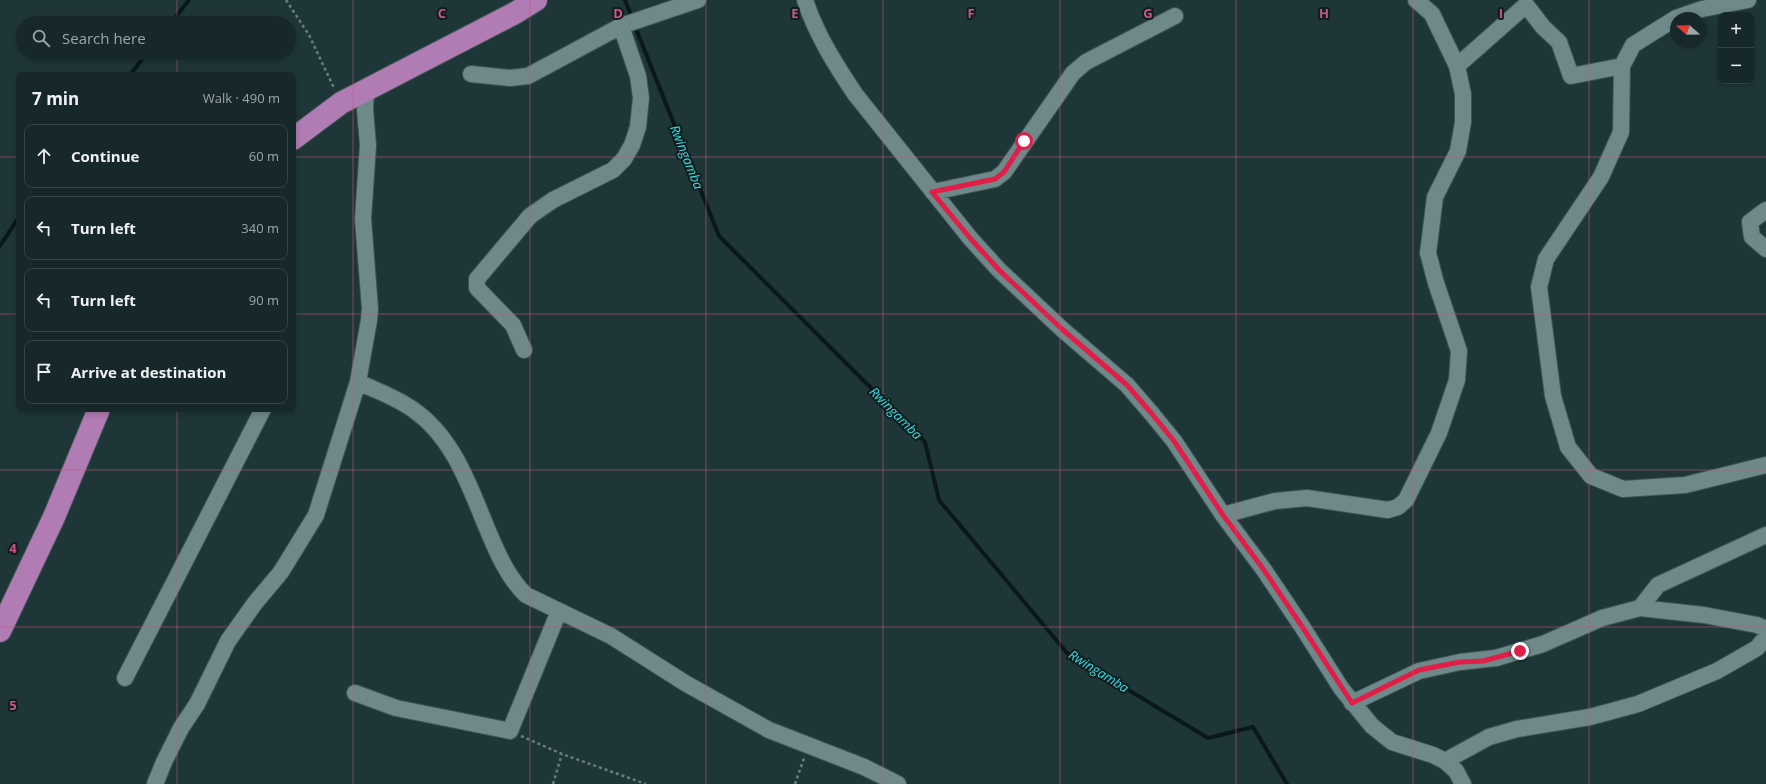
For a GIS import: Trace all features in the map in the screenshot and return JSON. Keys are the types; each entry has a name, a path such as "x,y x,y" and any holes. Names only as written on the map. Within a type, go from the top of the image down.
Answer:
{"highway":[{"path":"296,137 341,103 515,13 536,0"},
{"path":"0,631 54,517 98,412"}],"street":[{"path":"471,74 510,78 528,76 621,26 698,0"},
{"path":"805,0 819,34 842,75 932,192 970,238 999,270 1063,330 1127,385 1174,441 1223,515 1264,570 1299,621 1352,703 1372,726 1392,742 1433,755 1445,761 1456,771 1463,784"},
{"path":"1223,515 1275,501 1307,498 1388,510 1398,507 1406,500 1439,433 1457,380 1460,351 1436,283 1428,253 1435,197 1458,151 1463,122 1463,94 1457,66 1432,14 1416,0"},
{"path":"1687,12 1699,5 1748,0"},
{"path":"1457,66 1526,5 1543,27 1559,42 1571,76 1622,66"},
{"path":"932,192 995,179 1004,172 1073,74 1086,62 1175,16"},
{"path":"1670,22 1633,45 1622,66 1621,132 1602,177 1546,259 1539,287 1553,396 1568,446 1591,476 1623,489 1685,485 1766,465"},
{"path":"524,350 513,325 477,288 477,279 530,216 553,200 613,170 624,159 632,145 638,127 641,98 638,76 621,26"},
{"path":"155,784 178,734 197,704 228,641 255,603 281,572 316,515 358,382 370,309 363,219 368,145 365,110 366,90"},
{"path":"1766,210 1750,222 1752,237 1766,249"},
{"path":"358,382 415,410 437,432 450,449 465,474 492,541 518,586 526,595 611,636 685,683 769,730 864,767 898,784"},
{"path":"125,678 261,412"},
{"path":"1640,608 1658,585 1766,536"},
{"path":"1352,703 1419,670 1460,662 1496,658 1543,644 1602,618 1640,608 1704,615 1757,625 1764,628 1766,632"},
{"path":"355,692 396,708 510,731 559,611"},
{"path":"1445,761 1489,737 1517,729 1590,717 1638,704 1717,670 1757,648 1766,636"}],"path":[{"path":"286,0 310,35 341,103"},
{"path":"510,731 562,754 646,784"},
{"path":"795,784 809,745"},
{"path":"553,784 562,754"}],"waterway":[{"path":"176,16 189,0"},
{"name":"Rwingamba","path":"625,0 632,18"},
{"name":"Rwingamba","path":"634,24 719,236 925,442 939,500 1067,653 1208,738 1253,727 1287,784"},
{"path":"132,72 142,60"},
{"path":"0,246 16,222"}],"route":[{"path":"1024,141 1004,172 995,179 932,192 999,270 1063,330 1127,385 1152,414 1174,441 1223,515 1264,570 1352,703 1419,670 1460,662 1483,661 1520,651"}]}
